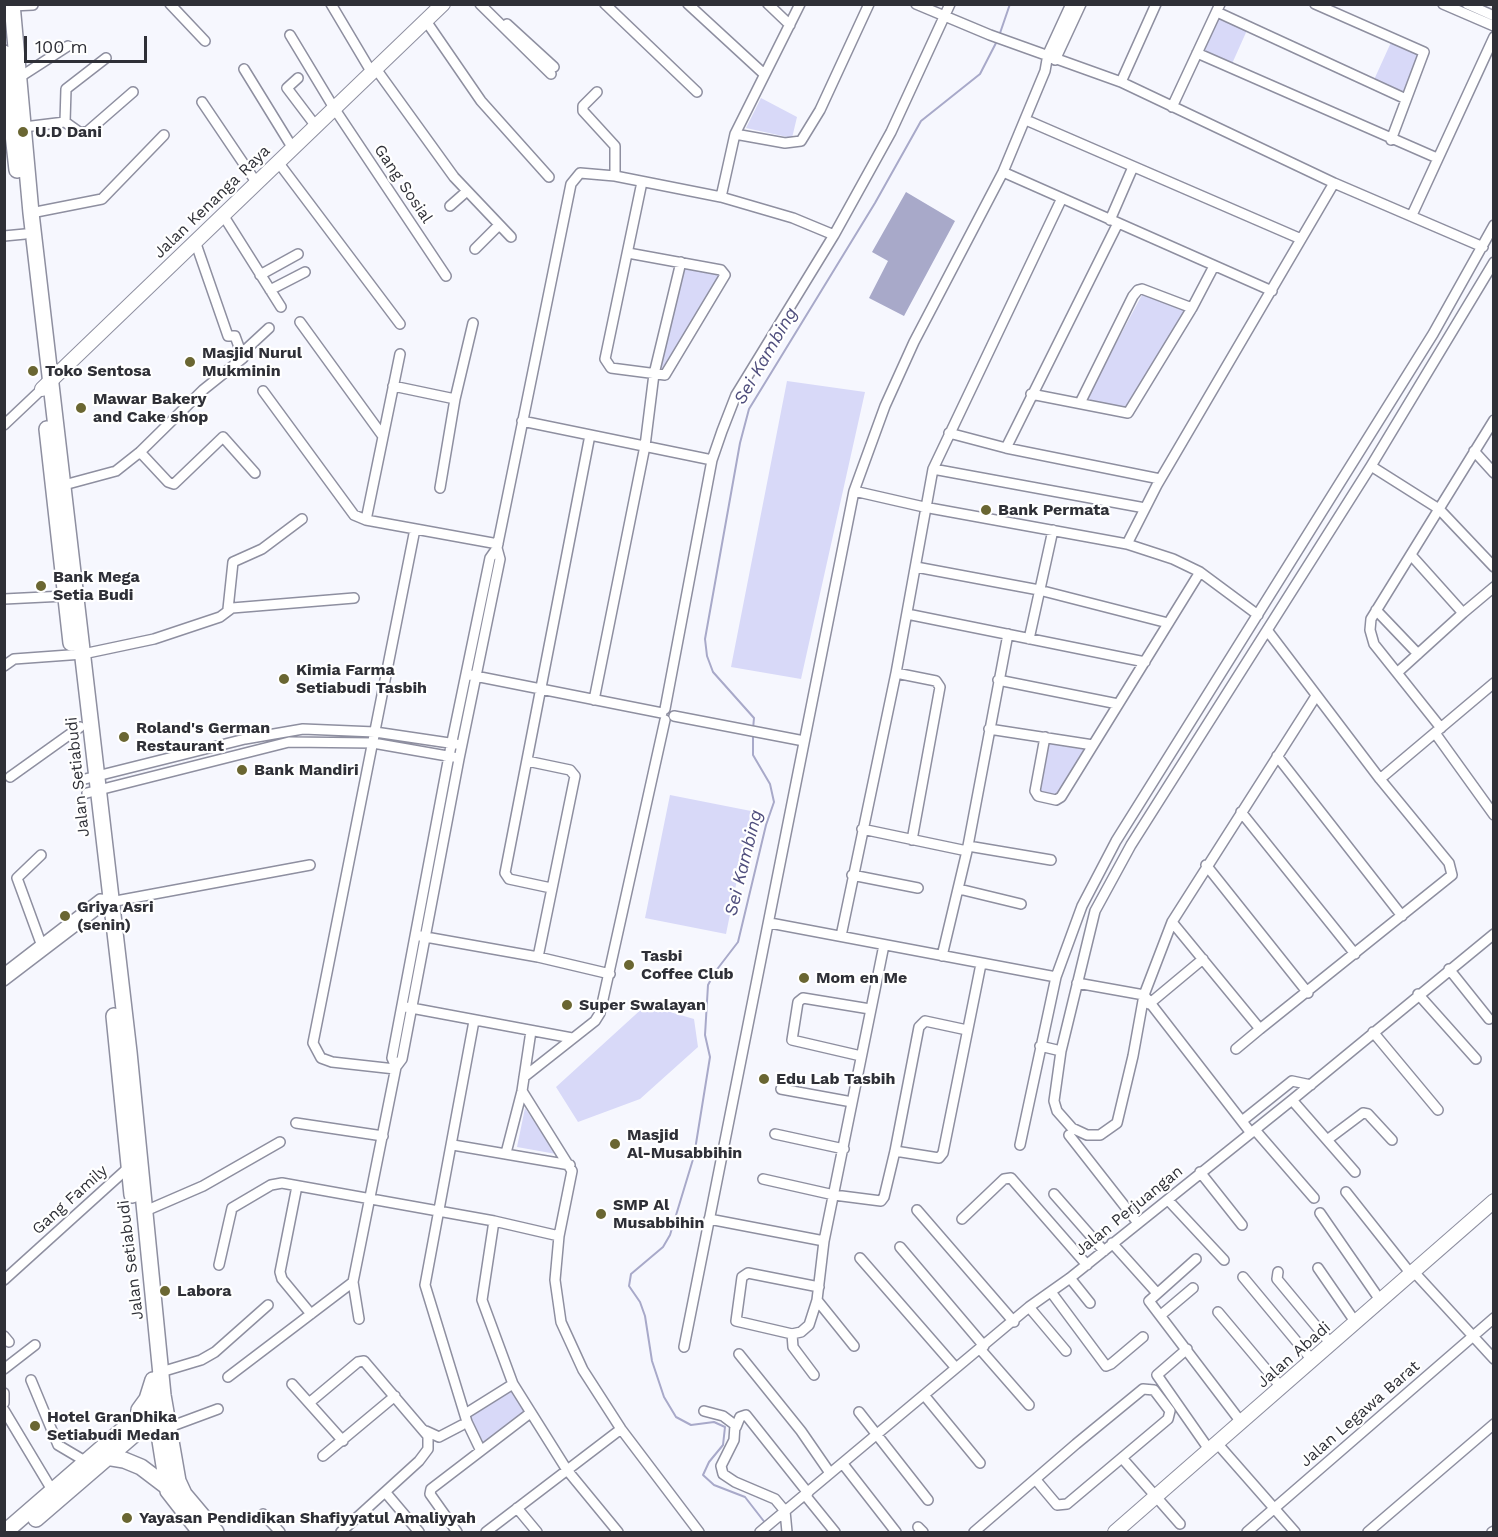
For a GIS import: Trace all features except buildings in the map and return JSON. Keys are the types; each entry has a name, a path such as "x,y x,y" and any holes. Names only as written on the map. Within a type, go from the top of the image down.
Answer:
{"main road":[{"name":"Jalan Setiabudi","path":"12,5 20,77 19,120 25,234 63,485 91,785 129,1052 166,1486 174,1503 200,1533"},
{"name":"Jalan Setiabudi","path":"4,53 19,120 31,213 65,596 78,655 80,726 91,785"},
{"name":"Jalan Setiabudi","path":"107,902 129,1167 157,1376"},
{"path":"5,1533 131,1422 147,1399 157,1376"},
{"name":"Jalan Setiabudi","path":"161,1413 180,1486 216,1533"},
{"path":"131,1422 161,1413"},
{"path":"20,1533 106,1457 161,1413"},
{"path":"106,1457 141,1467 166,1486"}],"street":[{"path":"170,4 205,41"},
{"path":"331,4 374,71 467,190 511,237"},
{"name":"Jalan Kenanga Raya","path":"4,425 443,4"},
{"path":"480,4 553,70 487,4"},
{"path":"605,4 697,92"},
{"path":"688,4 764,74"},
{"path":"768,4 790,24"},
{"path":"721,197 735,135 800,4"},
{"path":"735,135 794,144 801,141 820,110 868,4"},
{"path":"916,4 990,35 1121,82 1334,183 1483,247"},
{"path":"524,1077 598,1017 610,974 667,715 712,460 736,395 834,235 891,132 950,4"},
{"path":"1053,56 1071,4"},
{"path":"684,1347 770,923 854,490 885,406 914,342 1003,172 1045,71 1082,4"},
{"path":"1121,82 1156,4"},
{"path":"1315,4 1422,49 1423,55 1391,140"},
{"path":"1443,4 1494,26"},
{"path":"1467,4 1494,16"},
{"path":"12,5 33,5"},
{"path":"1172,107 1218,8 1406,99"},
{"path":"426,21 481,101 549,177"},
{"name":"Gang Sosial","path":"290,35 334,108 446,276"},
{"path":"1412,215 1494,37"},
{"path":"20,77 68,46"},
{"path":"1197,54 1437,158"},
{"path":"65,122 66,89 106,58"},
{"path":"244,69 292,147"},
{"path":"298,78 287,88 315,125"},
{"path":"19,120 65,122 79,132 87,132 133,92"},
{"path":"597,92 583,106 583,111 615,146 615,176"},
{"path":"202,102 256,182"},
{"path":"1026,120 1301,239"},
{"path":"31,213 102,199 164,135"},
{"path":"278,162 400,324"},
{"path":"1006,448 1114,221 1133,167"},
{"path":"1003,172 1272,291"},
{"path":"359,1319 353,1282 396,1068 402,1059 406,1008 454,758 471,675 500,559 497,546 571,184 580,173 615,176 721,197 793,218 834,235"},
{"path":"628,254 721,270 725,275 666,373 654,374 611,368 606,363 642,182"},
{"path":"1127,544 1160,479 1334,183"},
{"path":"450,206 467,190"},
{"path":"841,936 896,673 916,567 924,507 933,469 1062,198"},
{"path":"223,215 281,307"},
{"path":"475,249 499,225"},
{"path":"1020,1145 1056,977 1082,906 1116,841 1219,680 1433,334 1494,225"},
{"path":"4,237 25,234"},
{"path":"63,485 111,474 140,452 203,390 242,359 235,335 228,336 195,241"},
{"path":"260,274 298,254"},
{"path":"594,700 645,446 654,374 681,262"},
{"path":"1316,696 1206,865 1172,922 1144,995 1120,1116 1107,1132 1100,1135 1088,1135 1072,1128 1057,1111 1054,1101 1061,1051 1095,911 1131,845 1371,466 1494,262"},
{"path":"1031,394 1128,413 1192,308 1214,266"},
{"path":"270,290 305,272"},
{"path":"1080,404 1138,290 1142,289 1192,308"},
{"path":"300,322 382,435"},
{"path":"440,488 455,399 473,323"},
{"path":"242,353 269,328"},
{"path":"1433,334 1446,342"},
{"path":"366,520 400,354"},
{"path":"393,387 455,399"},
{"path":"262,391 352,513 366,520 497,546"},
{"path":"1494,420 1376,610 1370,630 1374,644 1398,672 1494,815"},
{"path":"522,421 712,460"},
{"path":"949,433 1006,448 1160,479"},
{"path":"551,888 509,879 505,875 539,689 590,435"},
{"path":"140,452 168,482 174,484 223,437 255,473"},
{"path":"1474,451 1494,473"},
{"path":"1371,466 1439,509 1494,567"},
{"path":"933,469 1145,508"},
{"path":"854,490 924,507 1127,544 1173,559 1200,572 1258,615"},
{"path":"4,666 14,659 78,655 154,639 220,617 228,609 233,562 262,549 302,519"},
{"path":"396,1068 332,1062 321,1058 313,1043 415,530"},
{"path":"1029,639 1053,530"},
{"path":"1411,555 1463,613"},
{"path":"1295,558 1308,565"},
{"path":"916,567 1039,590 1168,623"},
{"path":"1045,737 1035,792 1038,796 1049,799 1061,797 1200,572"},
{"path":"1398,672 1494,587"},
{"path":"4,599 65,596"},
{"path":"228,609 354,598"},
{"path":"1376,610 1418,654"},
{"path":"907,614 1145,662"},
{"path":"1236,1049 1451,876 1452,869 1380,779 1267,630"},
{"path":"942,956 959,889 1008,634"},
{"path":"896,673 936,681 940,687 912,840"},
{"path":"471,675 804,741"},
{"path":"998,680 1118,704"},
{"path":"1219,680 1231,687"},
{"path":"1380,779 1494,683"},
{"path":"10,777 80,726"},
{"path":"91,785 212,747 303,729 375,732 457,744"},
{"path":"989,729 1092,745"},
{"path":"245,739 248,751"},
{"path":"91,785 289,742 373,743 454,758"},
{"path":"212,747 215,759"},
{"path":"1277,756 1402,916"},
{"path":"527,761 570,771 575,776 538,957"},
{"path":"1241,812 1355,954"},
{"path":"862,829 912,840 1051,860"},
{"path":"41,855 17,878 43,948"},
{"path":"4,973 107,902 310,865"},
{"path":"1206,865 1308,993"},
{"path":"852,875 918,888"},
{"path":"959,889 1021,904"},
{"path":"1082,906 1095,911"},
{"path":"1172,922 1260,1029"},
{"path":"770,923 1056,977"},
{"name":"Jalan Perjuangan","path":"761,1531 1014,1322 1029,1307 1070,1278 1200,1172 1292,1101 1494,934"},
{"path":"420,936 538,957 610,974"},
{"path":"819,1287 748,1273 742,1277 736,1321 792,1334 801,1332 809,1325 817,1300 819,1287 824,1241 884,945"},
{"path":"4,981 43,948"},
{"path":"1149,1004 1203,959"},
{"path":"895,1151 939,1158 942,1155 981,964"},
{"path":"1449,969 1489,1018"},
{"path":"1077,983 1144,995"},
{"path":"1419,994 1476,1059"},
{"path":"1144,995 1242,1121 1314,1198"},
{"path":"861,1056 792,1040 798,1002 803,998 870,1009"},
{"path":"406,1008 572,1038"},
{"path":"474,1021 453,1145 437,1211 425,1285 465,1414 480,1449"},
{"path":"763,1179 834,1195 880,1202 884,1197 895,1151 920,1025 925,1022 967,1030"},
{"path":"506,1153 522,1091 531,1031"},
{"path":"1373,1032 1438,1110"},
{"path":"1040,1046 1061,1051"},
{"path":"1242,1121 1292,1081 1311,1085"},
{"path":"781,1089 852,1102"},
{"path":"522,1091 572,1171 559,1236 555,1280 561,1322 583,1370 621,1430 699,1533"},
{"path":"1292,1101 1355,1172"},
{"path":"1327,1140 1363,1113 1368,1114 1392,1140"},
{"path":"296,1123 383,1136"},
{"path":"775,1134 844,1149"},
{"path":"1069,1135 1138,1223"},
{"path":"143,1212 210,1183 280,1142"},
{"path":"453,1145 570,1165"},
{"name":"Gang Family","path":"4,1280 129,1167"},
{"path":"1200,1172 1242,1225"},
{"path":"962,1219 1004,1179 1011,1178 1087,1264"},
{"path":"219,1265 232,1208 276,1184 371,1198 494,1221 559,1236"},
{"path":"297,1186 280,1272 282,1279 311,1314"},
{"path":"1346,1192 1412,1273 1494,1359"},
{"path":"1054,1194 1156,1292"},
{"path":"1168,1200 1224,1260"},
{"name":"Jalan Abadi","path":"1115,1533 1212,1445 1356,1323 1494,1201"},
{"path":"917,1210 1014,1322"},
{"path":"1320,1214 1380,1300"},
{"path":"710,1218 824,1241"},
{"path":"494,1221 482,1300 513,1384 529,1414 567,1470 618,1533"},
{"path":"900,1247 1029,1405"},
{"path":"860,1258 956,1368"},
{"path":"1196,1258 1156,1292 1149,1301 1241,1422"},
{"path":"1318,1268 1356,1323"},
{"path":"1278,1272 1277,1279 1331,1344"},
{"path":"1070,1278 1090,1303"},
{"path":"1243,1278 1312,1360"},
{"path":"228,1377 353,1282"},
{"path":"1161,1315 1193,1288"},
{"path":"1051,1292 1106,1366 1143,1337"},
{"path":"817,1300 854,1346"},
{"path":"157,1376 201,1360 215,1352 268,1305"},
{"path":"1029,1307 1066,1351"},
{"path":"1218,1312 1281,1387"},
{"name":"Jalan Legawa Barat","path":"1247,1533 1494,1318"},
{"path":"792,1334 793,1347 814,1375"},
{"path":"4,1369 35,1345"},
{"path":"1187,1349 1157,1375 1212,1445 1295,1533"},
{"path":"739,1354 801,1431 830,1473"},
{"path":"309,1403 362,1361 366,1362 426,1431 439,1437"},
{"path":"31,1380 58,1445 85,1461"},
{"path":"292,1384 343,1441"},
{"path":"465,1414 513,1384"},
{"path":"974,1533 1036,1480 1143,1389 1154,1390 1171,1415 1078,1496 1060,1506 1036,1480"},
{"path":"4,1393 4,1403"},
{"path":"924,1395 980,1462"},
{"path":"323,1456 395,1396"},
{"path":"161,1413 218,1409"},
{"path":"4,1410 52,1490"},
{"path":"704,1411 730,1419 736,1427"},
{"path":"859,1412 928,1500"},
{"path":"457,1533 430,1490 480,1449 529,1414"},
{"path":"788,1533 784,1512 774,1497 735,1482 722,1471 721,1466 736,1435 740,1417 746,1415 835,1533"},
{"path":"1368,1533 1494,1424"},
{"path":"341,1533 386,1493 439,1437 462,1425"},
{"path":"486,1533 621,1430"},
{"path":"426,1431 428,1449"},
{"path":"1122,1458 1180,1524"},
{"path":"843,1464 896,1533"},
{"path":"386,1493 419,1533"},
{"path":"518,1508 537,1533"},
{"path":"263,1514 280,1533"}],"shaded area":[{"path":"1216,16 1248,28 1231,66 1202,52"},
{"path":"1393,38 1423,51 1403,97 1373,82"},
{"path":"761,98 797,117 792,138 746,128"},
{"path":"906,192 955,221 904,316 869,298 888,261 872,252"},
{"path":"682,264 724,274 662,374 654,373"},
{"path":"1143,293 1189,309 1131,409 1085,401"},
{"path":"787,381 865,392 801,679 731,667"},
{"path":"1045,738 1092,746 1059,796 1036,792"},
{"path":"670,795 751,811 726,934 645,918"},
{"path":"646,1005 694,1019 698,1047 640,1099 578,1122 556,1087"},
{"path":"525,1108 556,1154 517,1147"},
{"path":"511,1386 527,1412 483,1444 466,1415"}],"waterway":[{"name":"Sei Kambing","path":"999,36 1010,4"},
{"name":"Sei Kambing","path":"753,729 754,718 713,672 707,656 705,639 740,443 749,409 875,203 921,121 980,74 997,41"},
{"name":"Sei Kambing","path":"753,734 753,755 770,784 774,802 766,825 738,942 708,985 705,1035 710,1057 694,1156 670,1235 663,1247 631,1274 629,1286 640,1302 645,1316 652,1361 664,1397 676,1417 691,1425 714,1422 725,1427 723,1445 709,1462 703,1475 714,1485 745,1497 766,1524"}],"place":[{"name":"U.D Dani","path":"23,132"},
{"name":"Masjid Nurul Mukminin","path":"190,362"},
{"name":"Toko Sentosa","path":"33,371"},
{"name":"Mawar Bakery and Cake shop","path":"81,408"},
{"name":"Bank Permata","path":"986,510"},
{"name":"Bank Mega Setia Budi","path":"41,586"},
{"name":"Kimia Farma Setiabudi Tasbih","path":"284,679"},
{"name":"Roland's German Restaurant","path":"124,737"},
{"name":"Bank Mandiri","path":"242,770"},
{"name":"Griya Asri (senin)","path":"65,916"},
{"name":"Tasbi Coffee Club","path":"629,965"},
{"name":"Mom en Me","path":"804,978"},
{"name":"Super Swalayan","path":"567,1005"},
{"name":"Edu Lab Tasbih","path":"764,1079"},
{"name":"Masjid Al-Musabbihin","path":"615,1144"},
{"name":"SMP Al Musabbihin","path":"601,1214"},
{"name":"Labora","path":"165,1291"},
{"name":"Hotel GranDhika Setiabudi Medan","path":"35,1426"},
{"name":"Yayasan Pendidikan Shafiyyatul Amaliyyah","path":"127,1518"}]}
